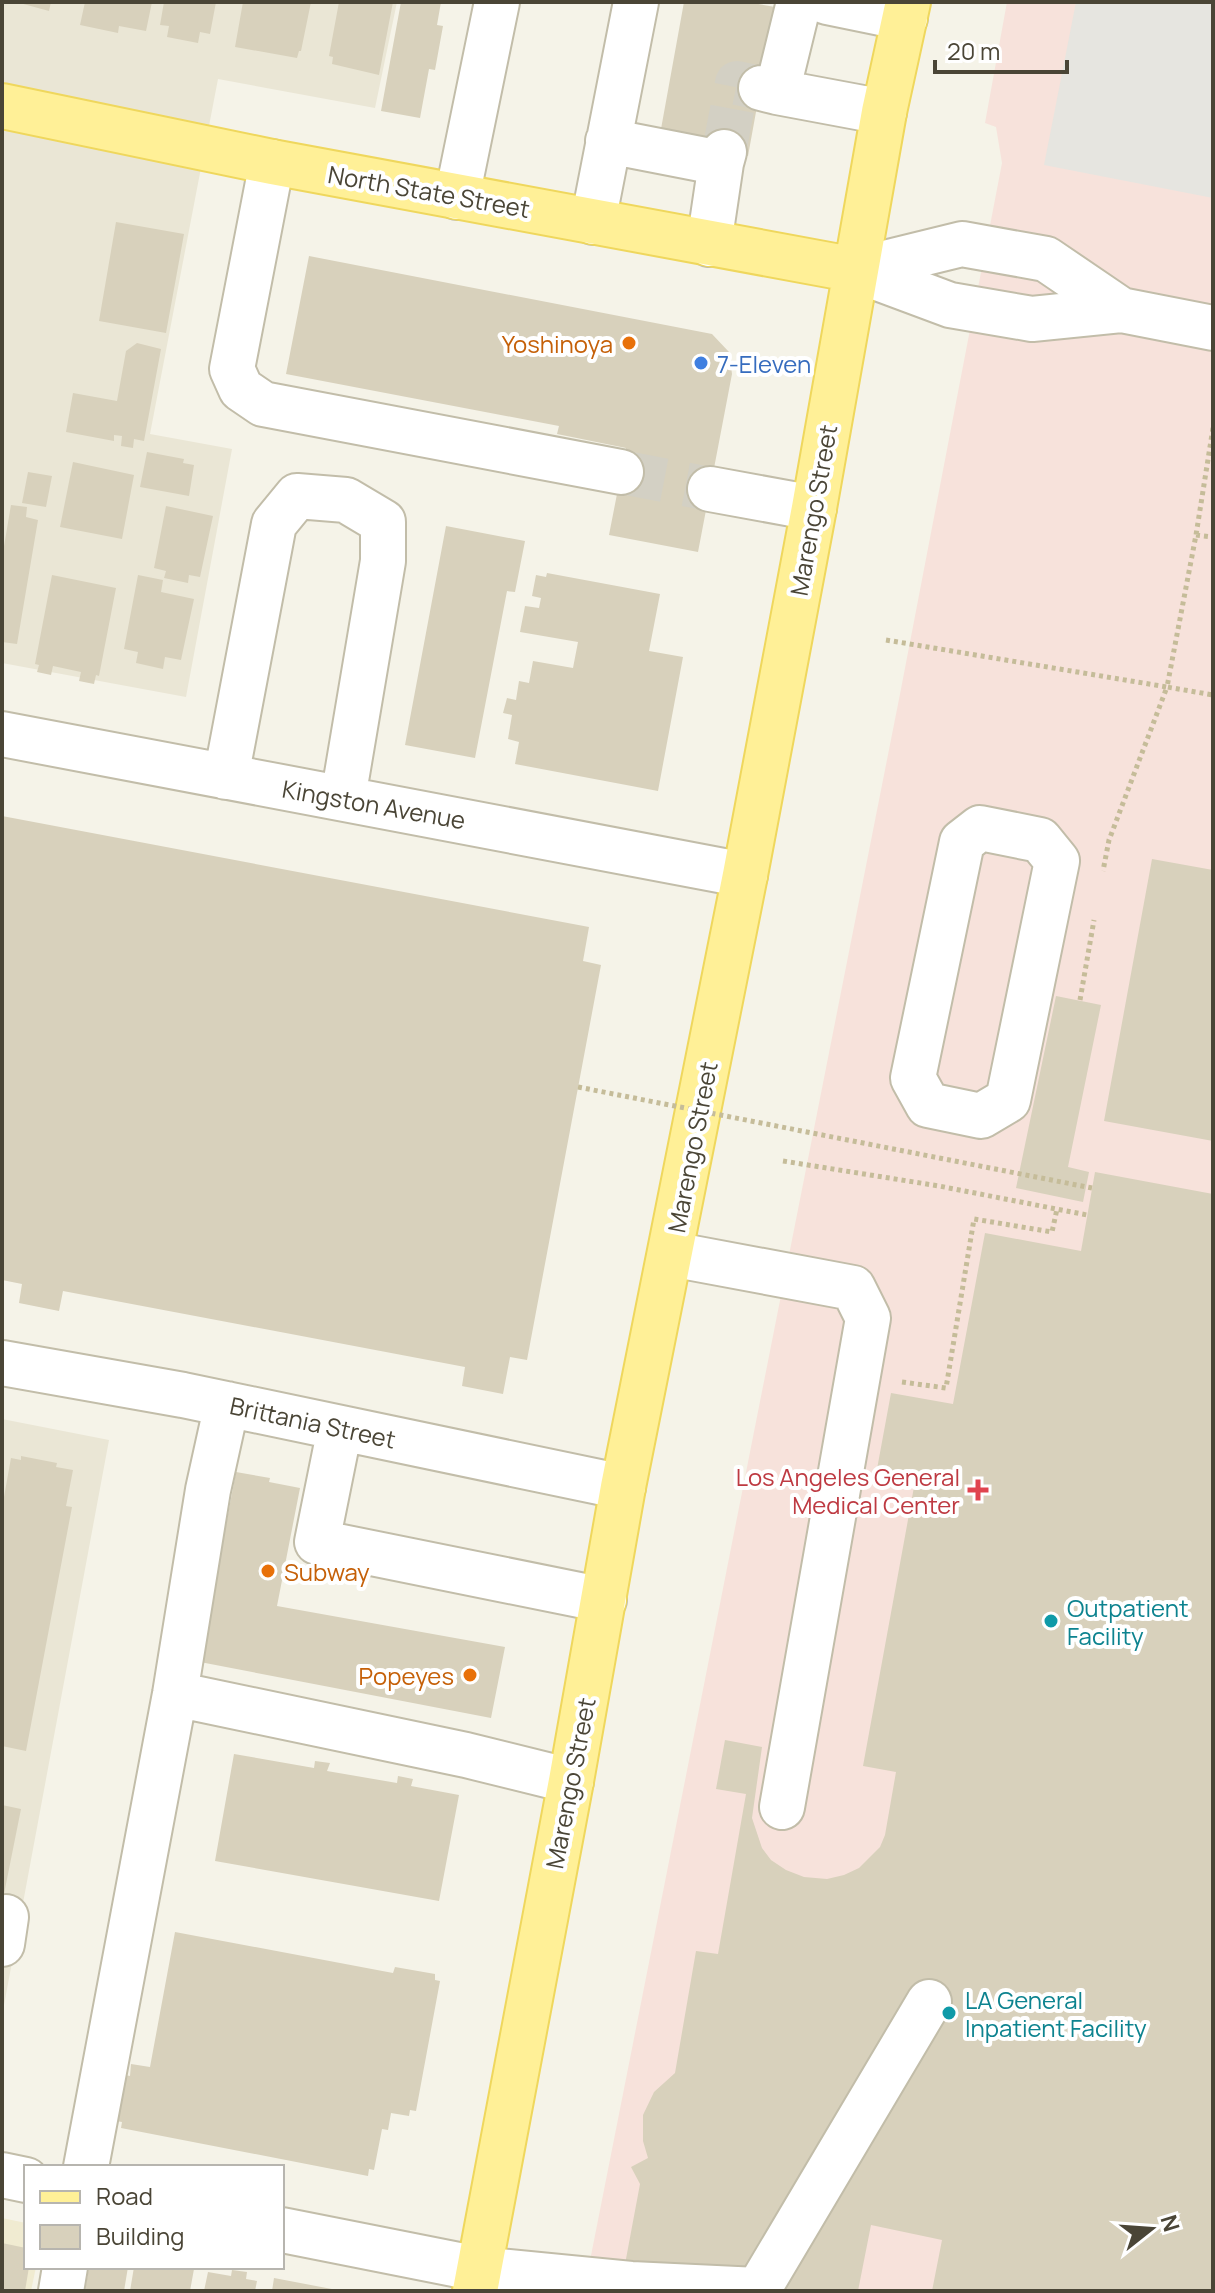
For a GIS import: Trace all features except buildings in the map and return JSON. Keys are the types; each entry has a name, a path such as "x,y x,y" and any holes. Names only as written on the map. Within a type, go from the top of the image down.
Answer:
{"main road":[{"name":"Marengo Street","path":"477,2280 623,1487 745,875 884,112 906,10"},
{"name":"North State Street","path":"2,106 272,162 856,270"}],"street":[{"path":"457,197 497,2"},
{"path":"593,222 636,2"},
{"path":"799,2 769,90 884,112"},
{"path":"827,2 906,10"},
{"path":"608,141 722,157 709,244"},
{"path":"272,162 232,369 241,389 263,404 621,472"},
{"name":"North State Street","path":"856,270 962,244 1046,259 1121,310"},
{"name":"North State Street","path":"856,270 950,305 1032,319 1121,310 1213,328"},
{"path":"710,489 814,508"},
{"path":"226,777 274,524 297,496 346,500 383,522 383,561 343,798"},
{"name":"Kingston Avenue","path":"2,734 745,875"},
{"path":"980,828 1040,840 1057,861 1008,1100 981,1116 928,1105 913,1078 948,912 962,842 980,828"},
{"path":"671,1254 853,1288 868,1318 782,1807"},
{"name":"Brittania Street","path":"4,1371 227,1404 623,1487"},
{"path":"86,2165 175,1694 208,1490 227,1404"},
{"path":"340,1428 317,1542 604,1600"},
{"path":"175,1694 466,1755 571,1781"},
{"path":"284,2231 477,2280 758,2290 929,2002"},
{"path":"2,2175 24,2180"},
{"path":"61,2291 65,2269"}],"path":[{"path":"1100,886 1109,840 1167,687 1210,470 1213,428"},
{"path":"1196,535 1213,537"},
{"path":"886,640 1213,695"},
{"path":"1080,1000 1095,917"},
{"path":"578,1087 1092,1188"},
{"path":"783,1161 939,1186 1087,1215"},
{"path":"900,1381 946,1388 974,1219 1052,1232 1057,1209"}],"shaded area":[{"path":"2,2 397,2 375,108 218,79 150,434 232,449 186,697 2,663"},
{"name":"Los Angeles General Medical Center","path":"1007,2 1213,2 1213,2291 584,2291 1002,163 996,127 985,123"},
{"path":"1076,2 1213,2 1213,198 1044,165"},
{"path":"2,1419 109,1440 2,2016"},
{"path":"2,2218 24,2223 24,2269 36,2269 31,2291 2,2291"}],"tunnel":[{"path":"724,152 737,83 761,88"},
{"path":"621,472 710,489"}],"place":[{"name":"Yoshinoya","path":"629,343"},
{"name":"7-Eleven","path":"701,363"},
{"name":"Los Angeles General Medical Center","path":"978,1490"},
{"name":"Subway","path":"268,1571"},
{"name":"Outpatient Facility","path":"1051,1621"},
{"name":"Popeyes","path":"470,1675"},
{"name":"LA General Inpatient Facility","path":"949,2013"}]}
